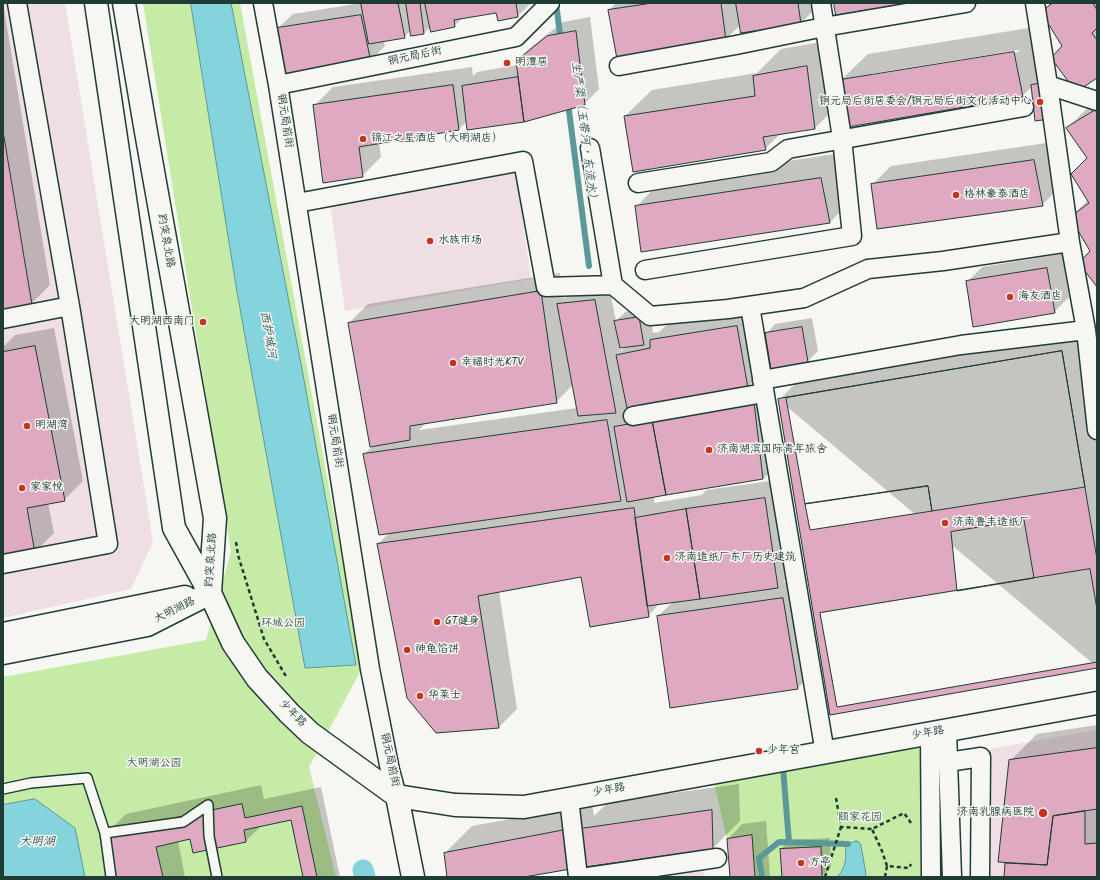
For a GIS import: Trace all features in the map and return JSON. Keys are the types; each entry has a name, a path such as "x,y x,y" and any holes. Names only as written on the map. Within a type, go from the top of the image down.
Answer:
{"main road":[{"name":"趵突泉北路","path":"96,3 174,528 210,593"},
{"name":"趵突泉北路","path":"124,3 215,518 210,593"},
{"name":"大明湖路","path":"3,634 210,593"},
{"name":"大明湖路","path":"3,653 147,625 210,593"},
{"name":"少年路","path":"210,593 233,643 257,678 289,713 310,733 397,796 455,806 524,807 1097,702"},
{"name":"铜元局前街","path":"397,796 413,877"}],"street":[{"path":"3,564 108,544 70,306 17,3"},
{"name":"铜元局前街","path":"263,3 297,203 370,669 390,770 397,796"},
{"path":"645,270 852,236 842,138 821,3"},
{"path":"619,66 736,45 824,27 966,3"},
{"path":"1035,3 1070,242 1086,330 1097,430"},
{"name":"铜元局后街","path":"278,85 516,37 545,5"},
{"path":"1048,85 1097,101"},
{"path":"638,183 771,162 788,149 842,138 1024,107"},
{"path":"590,148 613,285 650,316 750,306 804,298 868,269 1070,242"},
{"path":"297,203 523,161 546,287 613,285"},
{"path":"3,319 70,306"},
{"path":"750,306 825,753"},
{"path":"633,416 763,386 961,345 1086,330"},
{"path":"938,732 948,762 952,877"},
{"path":"931,877 931,850 938,732"},
{"path":"948,762 981,757 980,877"},
{"path":"569,799 578,877"},
{"path":"588,877 718,858"}],"lane":[{"path":"3,789 31,783 87,778 106,833 111,877"},
{"path":"106,833 183,822 208,805 209,836 217,877"}],"path":[{"path":"235,535 238,555 264,640 288,679"},
{"path":"825,877 841,827 836,798"},
{"path":"841,827 872,829 904,813 912,824"},
{"path":"872,829 887,866 885,877"},
{"path":"887,866 909,868 918,852 931,850"}],"shaded area":[{"path":"3,3 65,3 153,542 131,589 3,618"},
{"name":"水族市场","path":"516,171 531,279 345,311 330,203"},
{"name":"济南乳腺病医院","path":"1097,730 1097,876 988,877 989,749"},
{"path":"704,871 705,877 656,877"}],"green space":[{"path":"143,3 240,3 362,668 309,767 336,877 3,877 3,677 206,640 231,552"},
{"name":"颐家花园","path":"920,748 921,877 755,877 752,835 727,839 714,783"}],"water":[{"path":"191,3 231,3 302,369 356,665 305,668 237,292"},
{"name":"大明湖","path":"35,799 75,828 85,877 3,877 3,805"},
{"path":"856,841 859,842 861,846 866,874 865,877 837,877 844,866 846,847"}],"building":[{"path":"361,3 398,3 405,38 369,44"},
{"path":"406,3 420,3 424,34 411,36"},
{"path":"425,3 516,3 518,17 498,21 496,13 454,20 455,27 431,32"},
{"path":"653,3 721,3 726,40 617,59 608,10"},
{"path":"736,3 798,3 801,24 741,33"},
{"path":"834,3 910,3 836,15"},
{"path":"1053,3 1093,3 1097,10 1097,28 1092,33 1097,40 1097,78 1076,92 1051,58 1062,46 1041,12"},
{"path":"361,15 371,62 285,78 277,28"},
{"path":"576,31 585,105 524,122 516,61 547,36"},
{"path":"1014,52 1023,97 848,127 840,80"},
{"path":"807,66 815,129 763,137 766,150 633,172 624,116 755,96 753,76"},
{"path":"518,77 524,122 467,130 462,86"},
{"name":"铜元局后街居委会/铜元局后街文化活动中心","path":"1044,83 1049,119 1035,121 1031,85"},
{"name":"锦江之星酒店（大明湖店）","path":"453,85 459,130 359,147 363,177 323,183 313,105"},
{"path":"1097,109 1097,287 1079,263 1090,251 1070,217 1089,203 1071,174 1087,158 1066,128"},
{"path":"3,131 32,305 3,310"},
{"name":"格林豪泰酒店","path":"1034,160 1043,206 877,229 871,184"},
{"path":"821,178 830,223 641,252 635,206"},
{"name":"海友酒店","path":"1047,268 1055,313 973,327 966,281"},
{"name":"幸福时光KTV","path":"541,291 557,403 410,426 410,440 370,447 348,323"},
{"path":"595,300 616,413 578,416 557,304"},
{"path":"639,317 644,345 620,348 614,321"},
{"path":"737,326 748,388 627,408 616,355 650,348 650,340"},
{"path":"802,327 808,362 771,370 765,333"},
{"name":"明湖湾","path":"35,346 65,501 27,508 35,553 3,559 3,352"},
{"name":"济南鲁丰造纸厂","path":"1062,351 1097,559 1097,668 830,715 778,399"},
{"path":"1062,351 1085,487 932,511 928,486 805,504 786,398"},
{"name":"济南湖滨国际青年旅舍","path":"754,402 763,479 666,495 652,420"},
{"path":"607,420 621,501 379,535 363,454"},
{"path":"652,420 666,495 627,502 614,427"},
{"name":"济南造纸厂东厂历史建筑","path":"928,486 932,511 810,530 805,504"},
{"path":"765,498 778,588 700,599 686,509"},
{"name":"GT健身","path":"634,508 649,617 590,627 581,577 478,596 499,728 436,733 407,698 377,544"},
{"name":"济南造纸厂东厂历史建筑","path":"686,509 700,599 647,606 635,518"},
{"path":"1024,520 1034,578 957,591 951,532"},
{"path":"1090,569 1097,609 1097,662 837,707 820,613"},
{"path":"783,598 798,689 670,708 657,616"},
{"path":"1097,748 1097,809 1053,816 1047,865 998,862 1009,760"},
{"path":"242,804 245,818 302,806 317,877 303,877 291,820 244,830 246,842 193,853 190,839 156,847 163,877 115,877 105,833"},
{"path":"712,810 713,849 585,867 580,829"},
{"path":"1085,811 1085,844 1097,843 1097,877 1004,877 1005,863 1047,865 1053,816"},
{"path":"565,830 571,869 524,877 447,877 444,853"},
{"path":"752,835 755,877 730,877 727,839"},
{"name":"方亭","path":"821,847 822,877 782,877 780,849"}],"waterway":[{"name":"生产渠（玉带河，东流水）","path":"556,3 561,42"},
{"name":"生产渠（玉带河，东流水）","path":"568,103 589,266"},
{"path":"783,768 789,842"},
{"path":"762,877 759,858 779,842 848,844"},
{"name":"西护城河","path":"363,870 365,877"}],"place":[{"name":"明潭居","path":"507,63"},
{"name":"铜元局后街居委会/铜元局后街文化活动中心","path":"1040,102"},
{"name":"锦江之星酒店（大明湖店）","path":"363,139"},
{"name":"格林豪泰酒店","path":"956,195"},
{"name":"水族市场","path":"430,241"},
{"name":"海友酒店","path":"1010,297"},
{"name":"大明湖西南门","path":"203,322"},
{"name":"幸福时光KTV","path":"453,363"},
{"name":"明湖湾","path":"27,426"},
{"name":"济南湖滨国际青年旅舍","path":"709,450"},
{"name":"家家悦","path":"22,488"},
{"name":"济南鲁丰造纸厂","path":"945,523"},
{"name":"济南造纸厂东厂历史建筑","path":"667,558"},
{"name":"GT健身","path":"437,622"},
{"name":"神龟馅饼","path":"407,650"},
{"name":"华莱士","path":"420,696"},
{"name":"少年宫","path":"759,751"},
{"name":"济南乳腺病医院","path":"1043,813"},
{"name":"方亭","path":"801,863"}],"park label":[{"name":"环城公园","path":"283,624"},
{"name":"大明湖公园","path":"154,764"}]}
